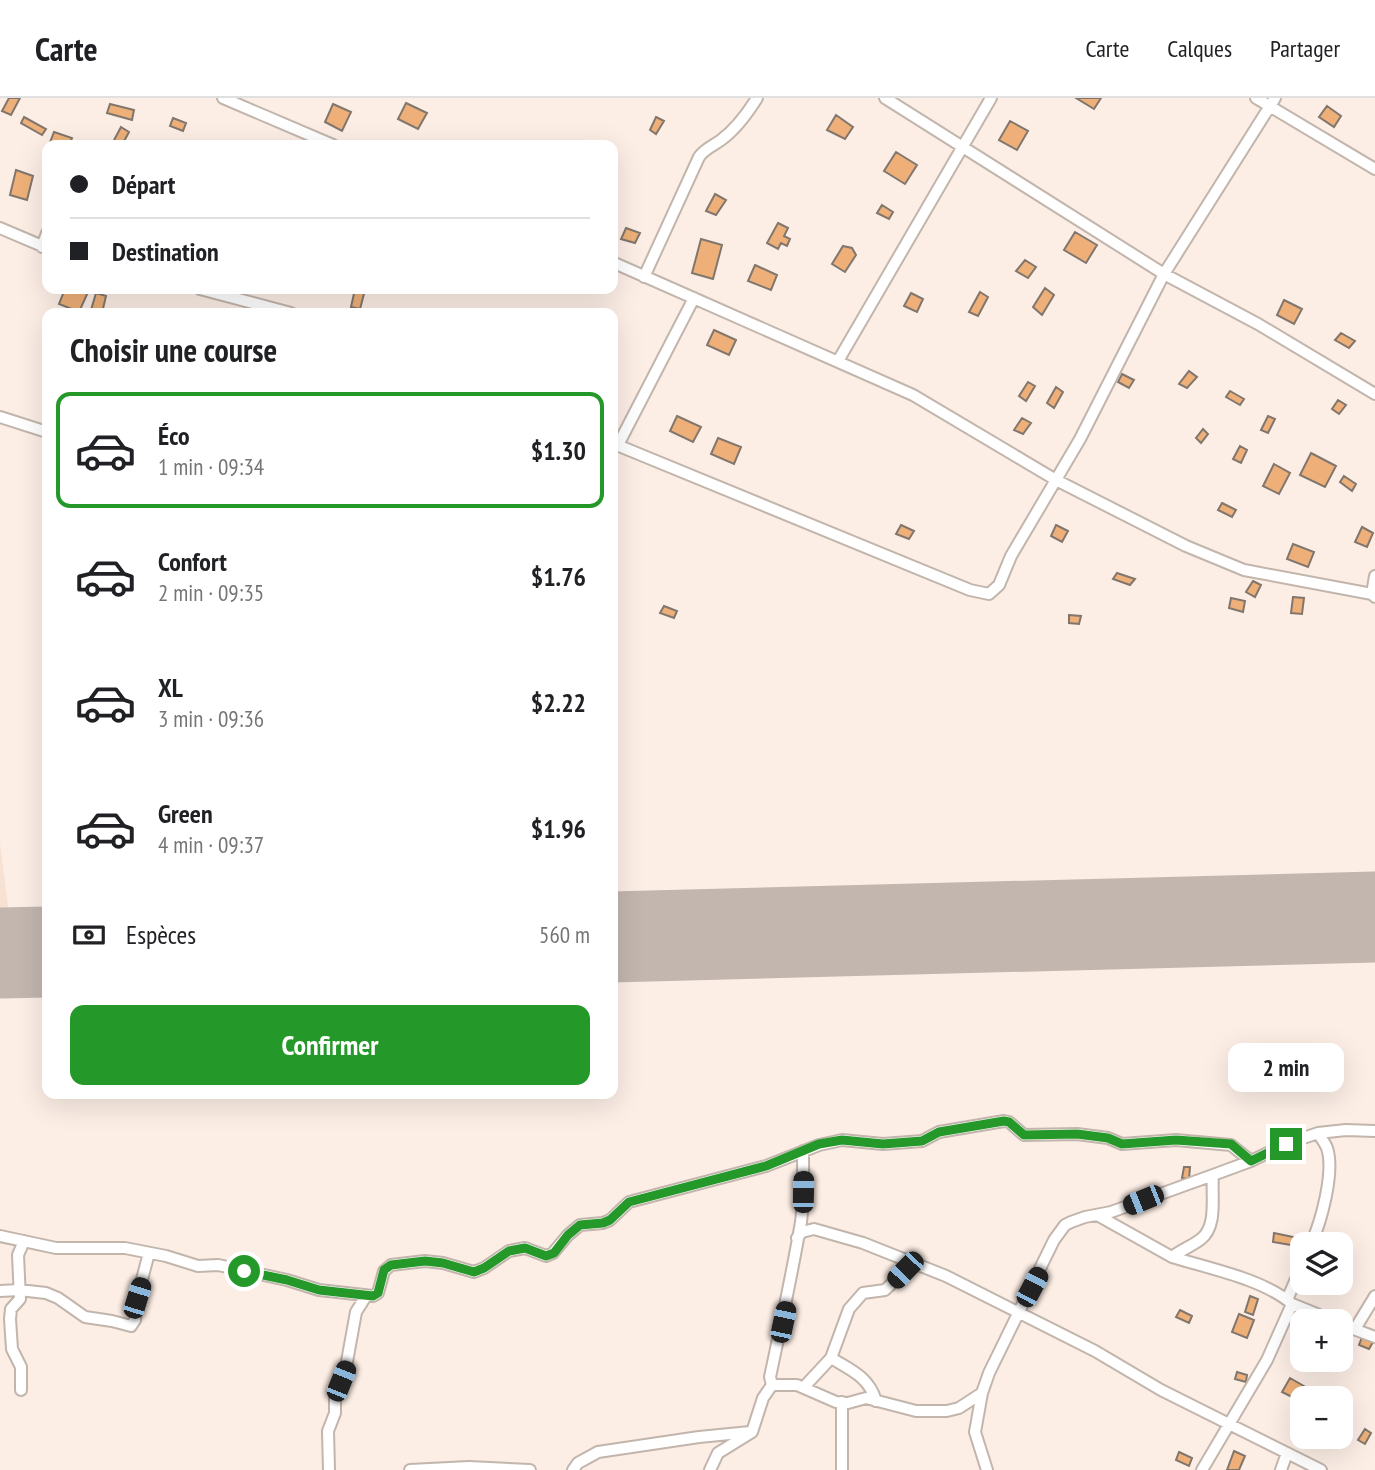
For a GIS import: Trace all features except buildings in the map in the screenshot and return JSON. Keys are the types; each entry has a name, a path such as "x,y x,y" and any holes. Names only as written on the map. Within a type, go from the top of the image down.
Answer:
{"street":[{"path":"223,98 304,140"},
{"path":"644,277 699,157 703,151 736,128 757,98"},
{"path":"885,98 1164,274 1258,324 1375,394"},
{"path":"838,362 990,98"},
{"path":"1256,98 1273,102 1375,169"},
{"path":"618,445 970,590 989,594 999,585 1011,556 1080,439 1164,274 1273,102"},
{"path":"0,228 42,246"},
{"path":"618,265 913,394 1056,480 1186,546 1244,570 1373,595 1375,576"},
{"path":"219,294 272,308"},
{"path":"618,438 694,298"},
{"path":"0,417 42,430"},
{"path":"0,1236 55,1248 125,1248 198,1265 218,1265 319,1290 366,1296 378,1293 384,1270 391,1265 425,1261 474,1272 509,1251 525,1248 546,1256 554,1253 580,1225 610,1220 629,1202 766,1166 819,1144 842,1140 883,1144 922,1141 939,1132 1004,1121 1024,1135 1077,1134 1108,1138 1122,1144 1176,1140 1231,1144 1251,1161"},
{"path":"987,1470 975,1432 982,1393 989,1373 1054,1240 1062,1229 1072,1222 1213,1175 1318,1133 1375,1130"},
{"path":"1316,1232 1327,1181 1327,1148 1318,1133"},
{"path":"710,1470 718,1453 752,1432 763,1398 772,1385 770,1377 801,1222 803,1151"},
{"path":"1172,1257 1201,1239 1209,1230 1213,1219 1213,1175"},
{"path":"1097,1215 1172,1257 1245,1280 1306,1309"},
{"path":"801,1222 814,1229 914,1262 990,1297 1018,1314 1095,1351 1161,1390 1321,1470"},
{"path":"797,1238 814,1229"},
{"path":"21,1390 21,1367 12,1349 10,1319 11,1309 20,1299 18,1255 24,1241"},
{"path":"0,1291 46,1293 85,1317 131,1326 135,1321 137,1298 149,1253"},
{"path":"804,1387 831,1358 849,1309 863,1293 884,1290 914,1262"},
{"path":"1202,1470 1267,1360 1291,1295"},
{"path":"330,1470 328,1431 335,1413 335,1393 346,1367 356,1312 366,1296"},
{"path":"1375,1296 1355,1329 1375,1337"},
{"path":"831,1358 861,1376 872,1388 876,1401"},
{"path":"772,1385 804,1387 836,1402 866,1398 916,1411 947,1411 959,1408 982,1393"},
{"path":"842,1402 842,1470"},
{"path":"573,1470 587,1457 598,1452 752,1432"},
{"path":"1281,1470 1287,1453"},
{"path":"586,1470 587,1457"},
{"path":"410,1470 530,1470"}],"shaded area":[{"path":"0,843 11,930 0,930"}],"runway":[{"path":"618,937 1375,917"},
{"path":"0,953 42,952"}],"route":[{"path":"244,1271 319,1290 373,1296 378,1293 384,1270 391,1265 425,1261 474,1272 509,1251 525,1248 546,1256 554,1253 580,1225 610,1220 629,1202 766,1166 819,1144 842,1140 855,1139 883,1144 922,1141 946,1130 1004,1121 1015,1127 1017,1132 1033,1136 1077,1134 1108,1138 1122,1144 1176,1140 1231,1144 1251,1161 1286,1144"}]}
